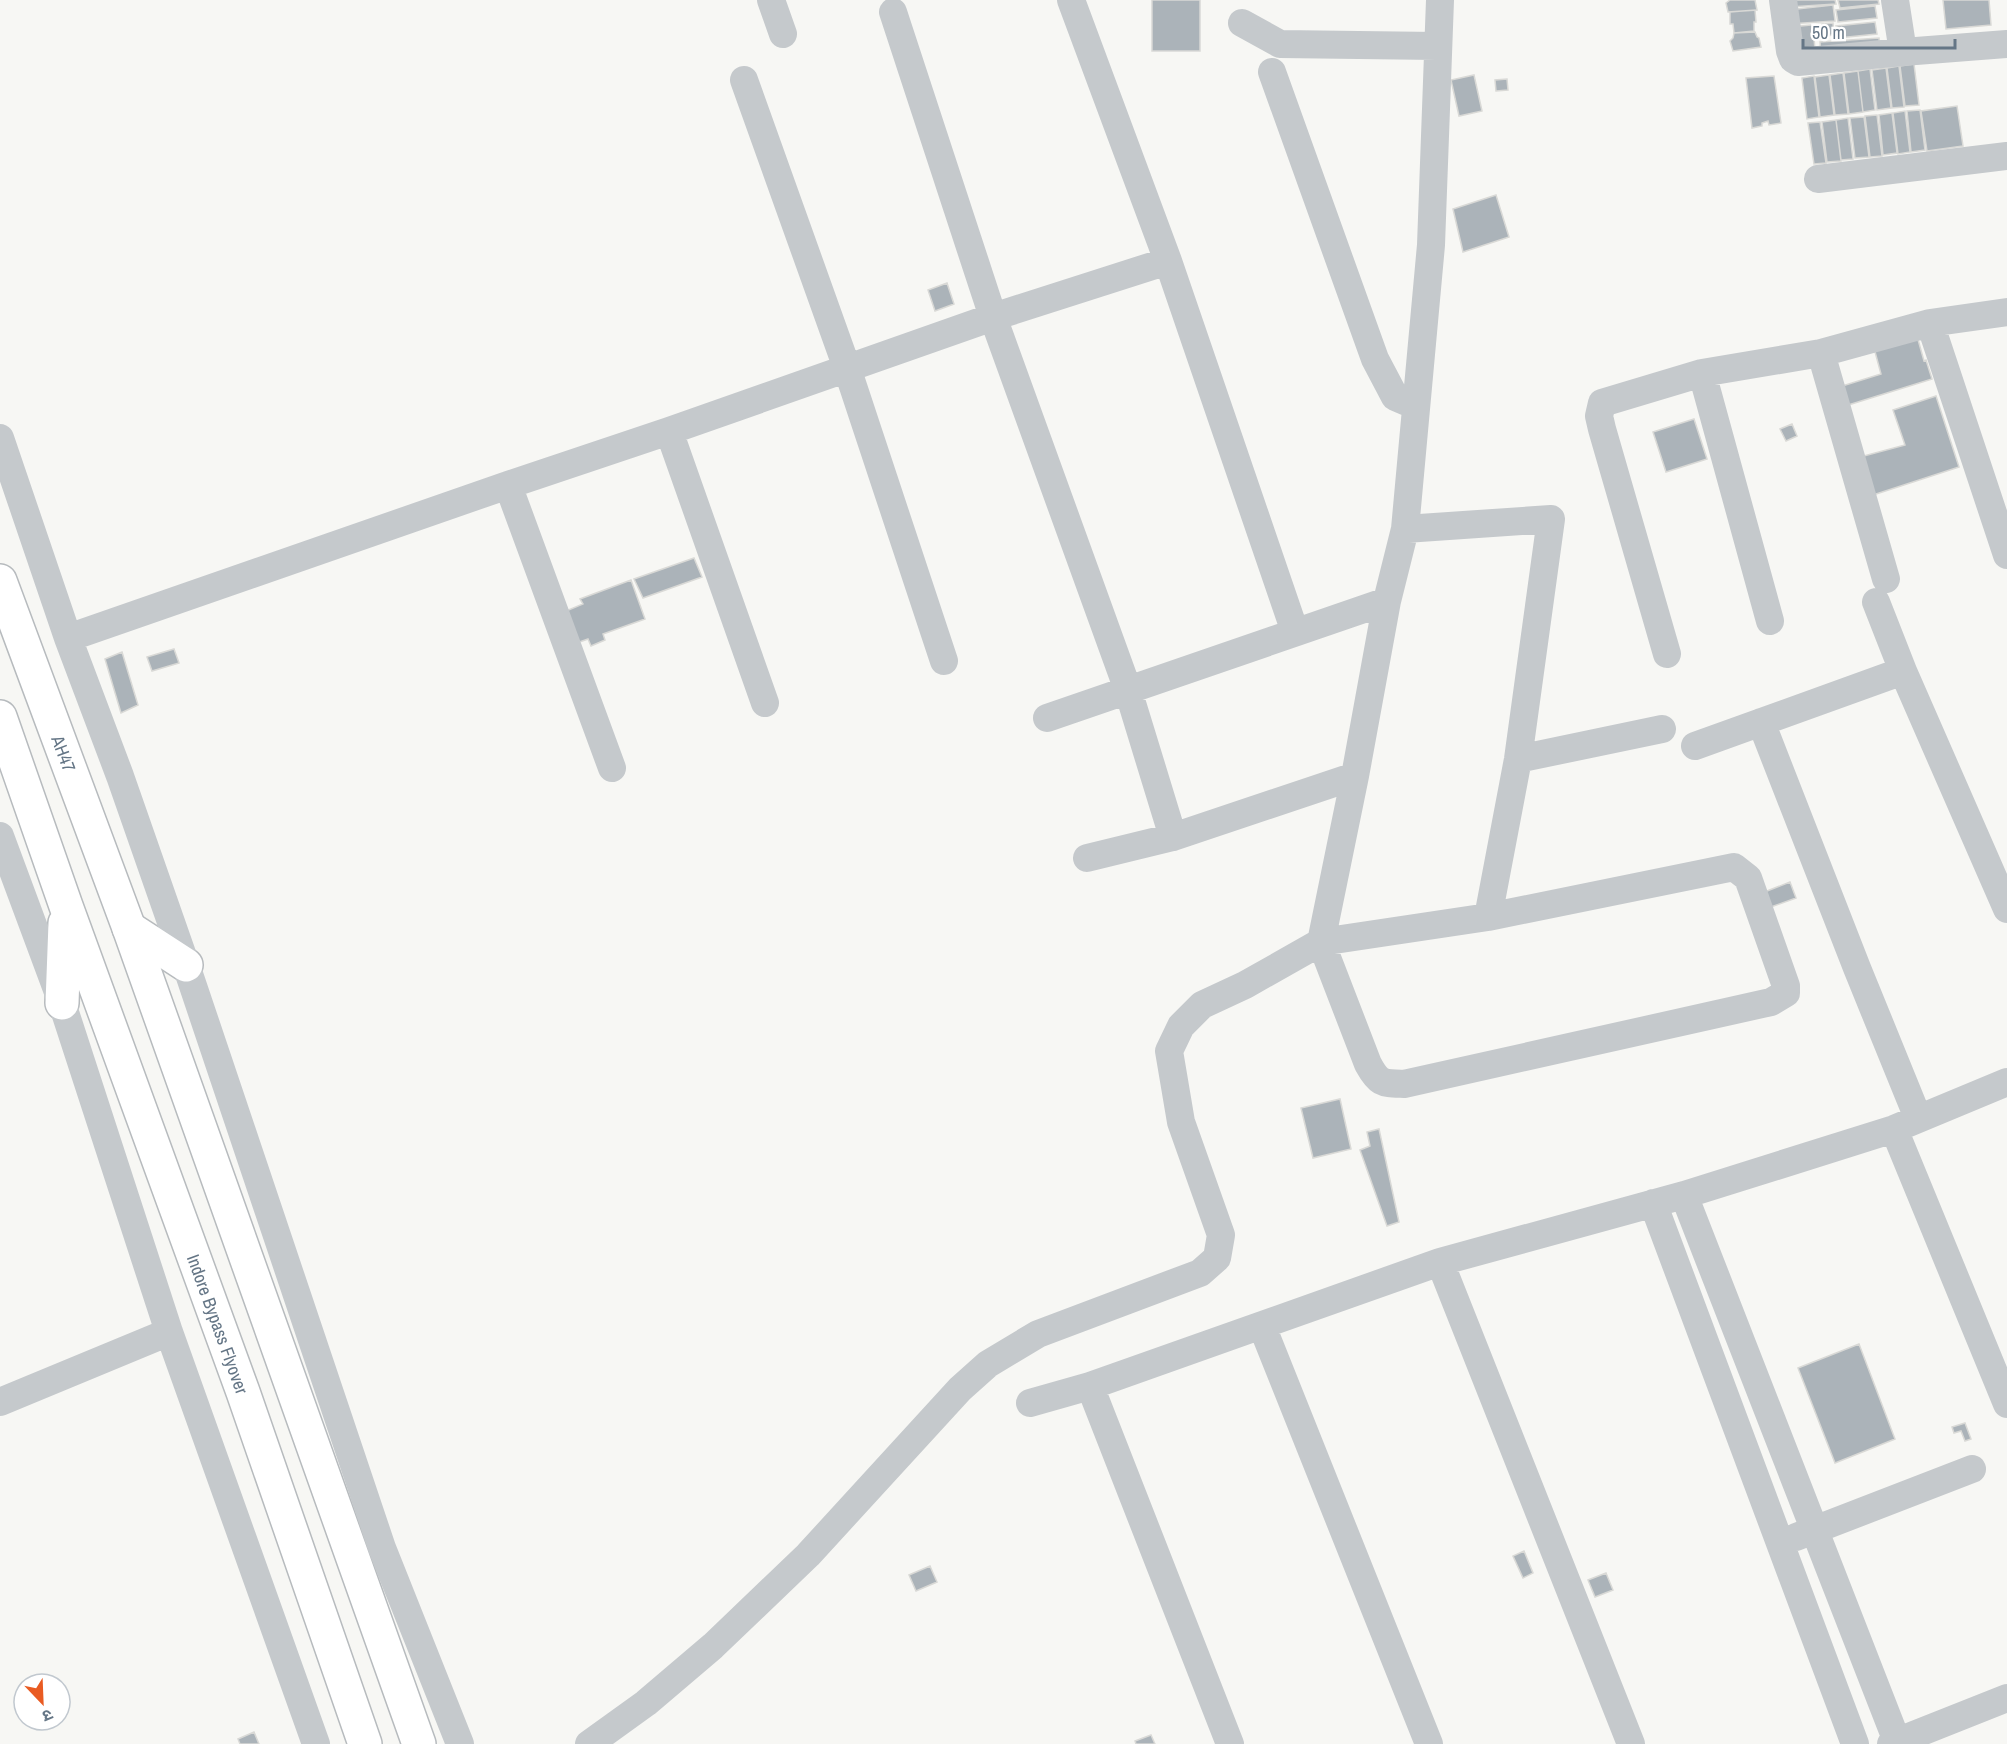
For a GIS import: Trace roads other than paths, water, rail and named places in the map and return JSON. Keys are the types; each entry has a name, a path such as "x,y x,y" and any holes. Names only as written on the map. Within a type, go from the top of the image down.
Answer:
{"highway":[{"name":"AH47","path":"0,581 129,928"},
{"path":"0,717 66,906 62,1003"},
{"name":"Indore Bypass Flyover","path":"66,906 243,1392 365,1744"},
{"path":"129,928 186,965"},
{"path":"129,928 419,1744"}],"street":[{"path":"771,0 783,34"},
{"path":"1071,0 1168,261 1295,633"},
{"path":"589,1744 646,1704 713,1646 808,1555 960,1389 988,1365 1038,1334 1200,1272 1217,1258 1221,1235 1181,1122 1169,1051 1181,1026 1202,1005 1245,985 1321,942 1488,917 1734,867 1748,878 1786,986 1786,993 1771,1002 1404,1084 1383,1083 1377,1079 1368,1064 1321,942 1355,776 1387,601 1405,530 1431,245 1440,0"},
{"path":"1783,0 1790,51 1793,59 1798,62 2007,44"},
{"path":"1895,0 1903,52"},
{"path":"893,12 993,317 1128,690 1173,837"},
{"path":"1242,23 1280,44 1437,46"},
{"path":"1272,72 1375,359 1395,397 1416,406"},
{"path":"744,80 847,368 944,661"},
{"path":"1818,179 2007,156"},
{"path":"68,638 993,317 1168,261"},
{"path":"1666,654 1602,429 1599,416 1602,403 1702,373 1821,353 1930,323 2007,312"},
{"path":"1930,323 2007,555"},
{"path":"1821,353 1903,670 2007,909"},
{"path":"1702,373 1770,621"},
{"path":"669,431 765,703"},
{"path":"0,438 68,638 120,776 186,965 382,1548 460,1744"},
{"path":"508,485 612,768"},
{"path":"1405,530 1551,519 1518,759 1488,917"},
{"path":"1047,718 1387,601"},
{"path":"1695,746 1903,670"},
{"path":"1761,722 1857,968 1906,1123 2007,1404"},
{"path":"1518,759 1662,729"},
{"path":"1087,858 1173,837 1355,776"},
{"path":"0,836 62,1003 169,1332 316,1744"},
{"path":"1030,1403 1090,1386 1440,1262 1684,1195 1906,1123 2007,1082"},
{"path":"1684,1195 1896,1743 2007,1698"},
{"path":"1653,1203 1855,1744"},
{"path":"1440,1262 1631,1744"},
{"path":"1262,1326 1430,1744"},
{"path":"0,1402 169,1332"},
{"path":"1090,1386 1230,1744"},
{"path":"1780,1543 1972,1468"}]}
